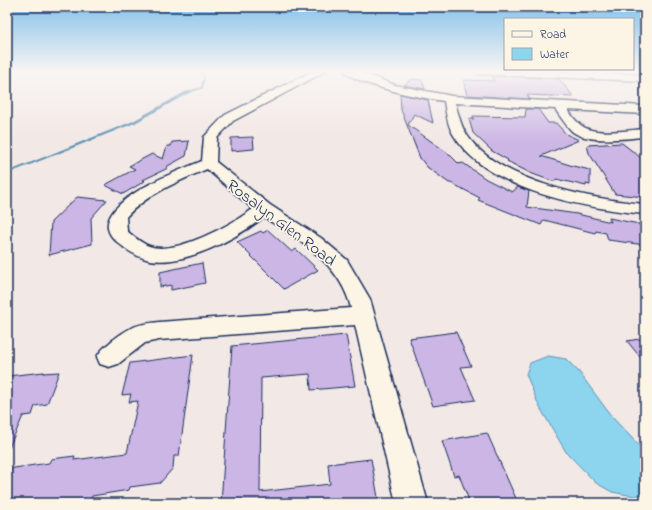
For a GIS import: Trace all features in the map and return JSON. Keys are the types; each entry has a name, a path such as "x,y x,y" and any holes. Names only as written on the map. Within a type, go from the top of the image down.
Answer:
{"street":[{"path":"264,209 252,220 205,244 177,252 162,254 149,254 118,233 116,223 119,216 127,206 154,190 209,163 211,137 229,118 276,95"},
{"path":"421,95 449,100 645,110"},
{"path":"449,100 459,134 473,152 490,165 545,190 594,202 623,207 645,208"},
{"path":"559,106 579,130 585,133 602,135 645,133"},
{"name":"Rosalyn Glen Road","path":"209,163 224,178 264,209 315,242 340,265 359,299 412,503"},
{"path":"109,357 139,335 159,331 363,316"}],"water":[{"path":"548,356 566,359 579,372 612,417 645,452 645,494 634,496 612,492 596,483 566,452 539,406 526,374 530,363"}],"building":[{"path":"400,95 428,100 433,123 414,114 408,125 448,153 459,164 463,163 486,179 512,192 518,187 529,191 527,207 577,214 611,222 609,218 639,224 645,236 645,245 608,240 606,233 596,231 595,233 544,220 541,225 478,200 480,198 449,183 427,167 420,158 401,110"},
{"path":"467,95 572,95 574,97 527,95 530,99"},
{"path":"526,109 538,109 548,123 556,123 566,134 579,140 541,156 590,170 590,185 586,184 586,186 556,179 555,181 552,181 530,173 492,151 473,133 469,119 474,119 473,116 525,117"},
{"path":"253,137 254,149 231,151 231,138"},
{"path":"189,141 186,156 166,167 168,168 143,180 145,181 123,194 105,185 135,169 129,166 152,154 163,159 167,146 171,146 172,142"},
{"path":"622,143 645,161 645,197 615,194 589,153 587,145"},
{"path":"77,197 107,200 91,218 92,244 49,255 51,222"},
{"path":"268,230 292,252 296,249 318,270 284,289 237,242 261,231 263,233"},
{"path":"202,263 205,283 171,290 171,285 160,287 160,272"},
{"path":"456,332 471,366 461,367 475,400 433,406 409,338"},
{"path":"346,335 355,386 311,390 310,374 261,378 260,492 330,484 328,464 371,459 379,503 221,503 232,346"},
{"path":"645,338 645,363 627,341"},
{"path":"193,355 179,456 174,456 173,468 160,483 130,487 129,490 92,496 90,503 7,503 7,469 49,463 51,459 75,456 74,460 127,453 138,401 129,402 131,394 122,395 130,363"},
{"path":"44,372 43,373 59,372 47,404 35,406 32,415 23,416 7,452 7,376"},
{"path":"487,433 518,503 470,503 459,475 454,476 442,441"}],"waterway":[{"path":"7,173 134,122 183,95"}]}
